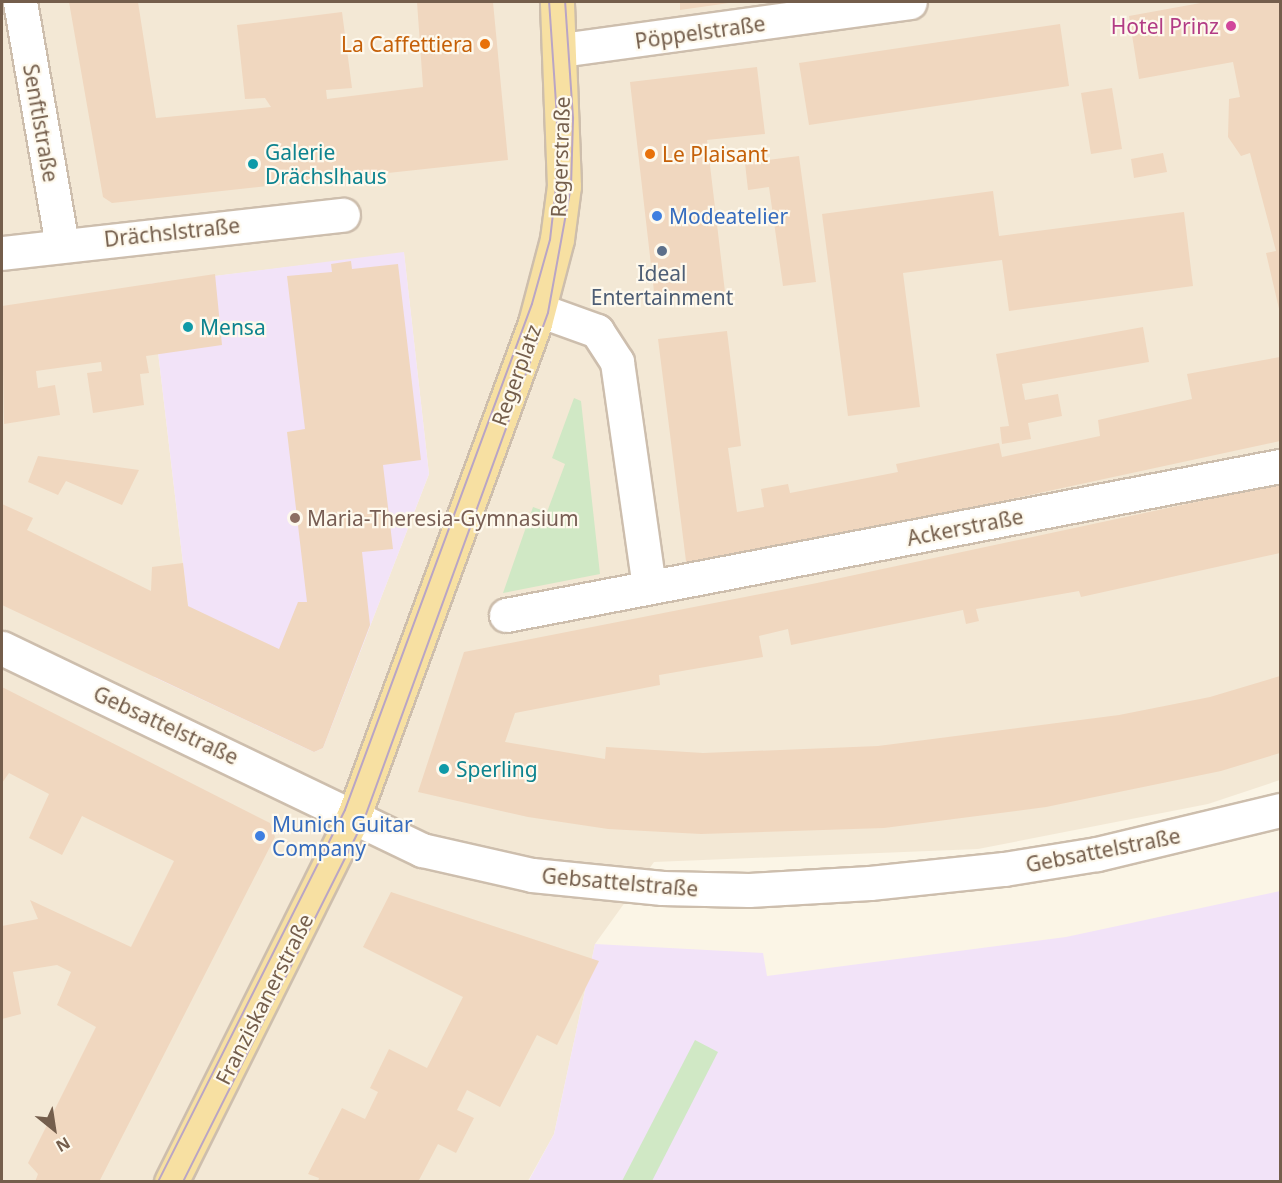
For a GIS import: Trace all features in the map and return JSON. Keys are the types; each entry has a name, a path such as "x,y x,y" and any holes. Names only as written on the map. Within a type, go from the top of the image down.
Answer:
{"main road":[{"name":"Regerstraße","path":"540,310 557,239 564,186 561,50 557,2"},
{"name":"Regerplatz","path":"354,815 540,310"},
{"name":"Franziskanerstraße","path":"171,1182 354,815"}],"street":[{"name":"Senftlstraße","path":"20,2 62,244"},
{"name":"Pöppelstraße","path":"561,50 910,2"},
{"name":"Drächslstraße","path":"2,253 62,244 342,215"},
{"name":"Regerplatz","path":"540,310 597,331 616,362 649,587"},
{"name":"Ackerstraße","path":"649,587 1281,466"},
{"path":"506,615 649,587"},
{"name":"Gebsattelstraße","path":"2,648 354,815 422,850 532,875 662,888 749,890 1004,869 1097,854 1281,810"}],"shaded area":[{"path":"2,2 1280,2 1280,780 1208,804 978,849 654,862 595,944 554,1134 528,1181 2,1182","holes":["404,253 429,474 323,748 314,752 154,677 188,606 150,284"]},
{"name":"Maria-Theresia-Gymnasium","path":"404,252 429,474 323,748 314,752 154,677 188,606 150,284"},
{"path":"1280,891 1280,1181 528,1182 554,1134 595,944 763,953 767,976 1066,937"}],"green space":[{"path":"574,398 581,401 600,574 503,593 533,507 547,512 565,464 552,458"},
{"path":"695,1040 718,1052 652,1181 622,1181"}],"building":[{"path":"69,2 138,2 156,118 271,107 265,98 245,99 237,25 342,12 352,88 326,90 327,99 423,87 417,2 493,2 508,160 112,203 103,197"},
{"path":"680,2 729,2 729,3 680,10"},
{"path":"1206,2 1280,2 1280,313 1266,253 1276,251 1250,153 1241,156 1228,137 1229,99 1240,97 1233,62 1139,79 1129,16"},
{"path":"1060,24 1069,86 809,125 799,63"},
{"path":"757,67 765,134 707,140 725,292 655,300 630,82"},
{"path":"1112,88 1122,149 1091,154 1081,93"},
{"path":"1163,153 1167,172 1134,178 1131,159"},
{"path":"799,156 816,282 783,286 769,187 748,190 745,163"},
{"path":"993,191 999,236 1184,212 1193,286 1009,311 1002,260 903,273 920,407 848,416 822,214"},
{"path":"351,261 352,269 398,264 421,460 383,465 393,549 362,552 370,625 323,748 314,752 2,605 2,504 33,518 27,530 151,591 152,567 183,563 188,606 279,649 298,602 307,602 287,432 305,429 287,276 332,272 331,264"},
{"path":"215,274 222,345 146,356 149,373 140,374 144,405 93,413 87,373 102,371 101,362 36,371 38,388 55,385 60,415 4,424 2,306"},
{"path":"1143,327 1149,362 1022,384 1025,400 1058,394 1062,416 1028,423 1031,439 1002,444 1000,427 1009,426 996,354"},
{"path":"727,331 741,446 728,448 737,512 764,507 761,489 788,484 790,493 898,472 896,464 999,443 1002,457 1100,436 1098,420 1192,399 1187,374 1280,357 1280,441 687,569 658,339"},
{"path":"38,456 139,470 122,505 66,481 58,495 28,482"},
{"path":"1280,484 1280,553 1081,597 1079,591 976,609 979,621 966,624 963,610 791,645 788,629 759,636 763,657 659,675 660,685 515,713 505,742 605,759 606,747 703,753 878,746 1119,715 1210,697 1280,676 1280,753 1221,771 1046,807 884,828 701,834 608,829 528,817 418,792 464,652 817,583"},
{"path":"2,687 270,823 275,837 99,1182 35,1182 38,1174 28,1163 96,1027 57,1005 71,972 57,965 13,972 21,1014 2,1019 2,926 38,919 30,900 131,947 174,861 82,816 62,855 29,838 49,794 9,773 2,783"},
{"path":"391,892 599,961 557,1045 537,1035 500,1107 467,1090 457,1110 474,1118 456,1153 438,1144 418,1182 318,1182 319,1178 308,1174 342,1108 365,1119 378,1092 370,1088 389,1049 427,1068 463,997 363,947"}],"tram line":[{"path":"158,1182 345,810 532,304 550,240 556,187 557,118 549,2"},
{"path":"183,1182 364,820 548,313 571,187 573,118 565,2"}],"place":[{"name":"Hotel Prinz","path":"1231,26"},
{"name":"La Caffettiera","path":"485,44"},
{"name":"Le Plaisant","path":"650,154"},
{"name":"Galerie Drächslhaus","path":"253,164"},
{"name":"Modeatelier","path":"657,216"},
{"name":"Ideal Entertainment","path":"662,251"},
{"name":"Mensa","path":"188,327"},
{"name":"Maria-Theresia-Gymnasium","path":"295,518"},
{"name":"Sperling","path":"444,769"},
{"name":"Munich Guitar Company","path":"260,836"}]}
